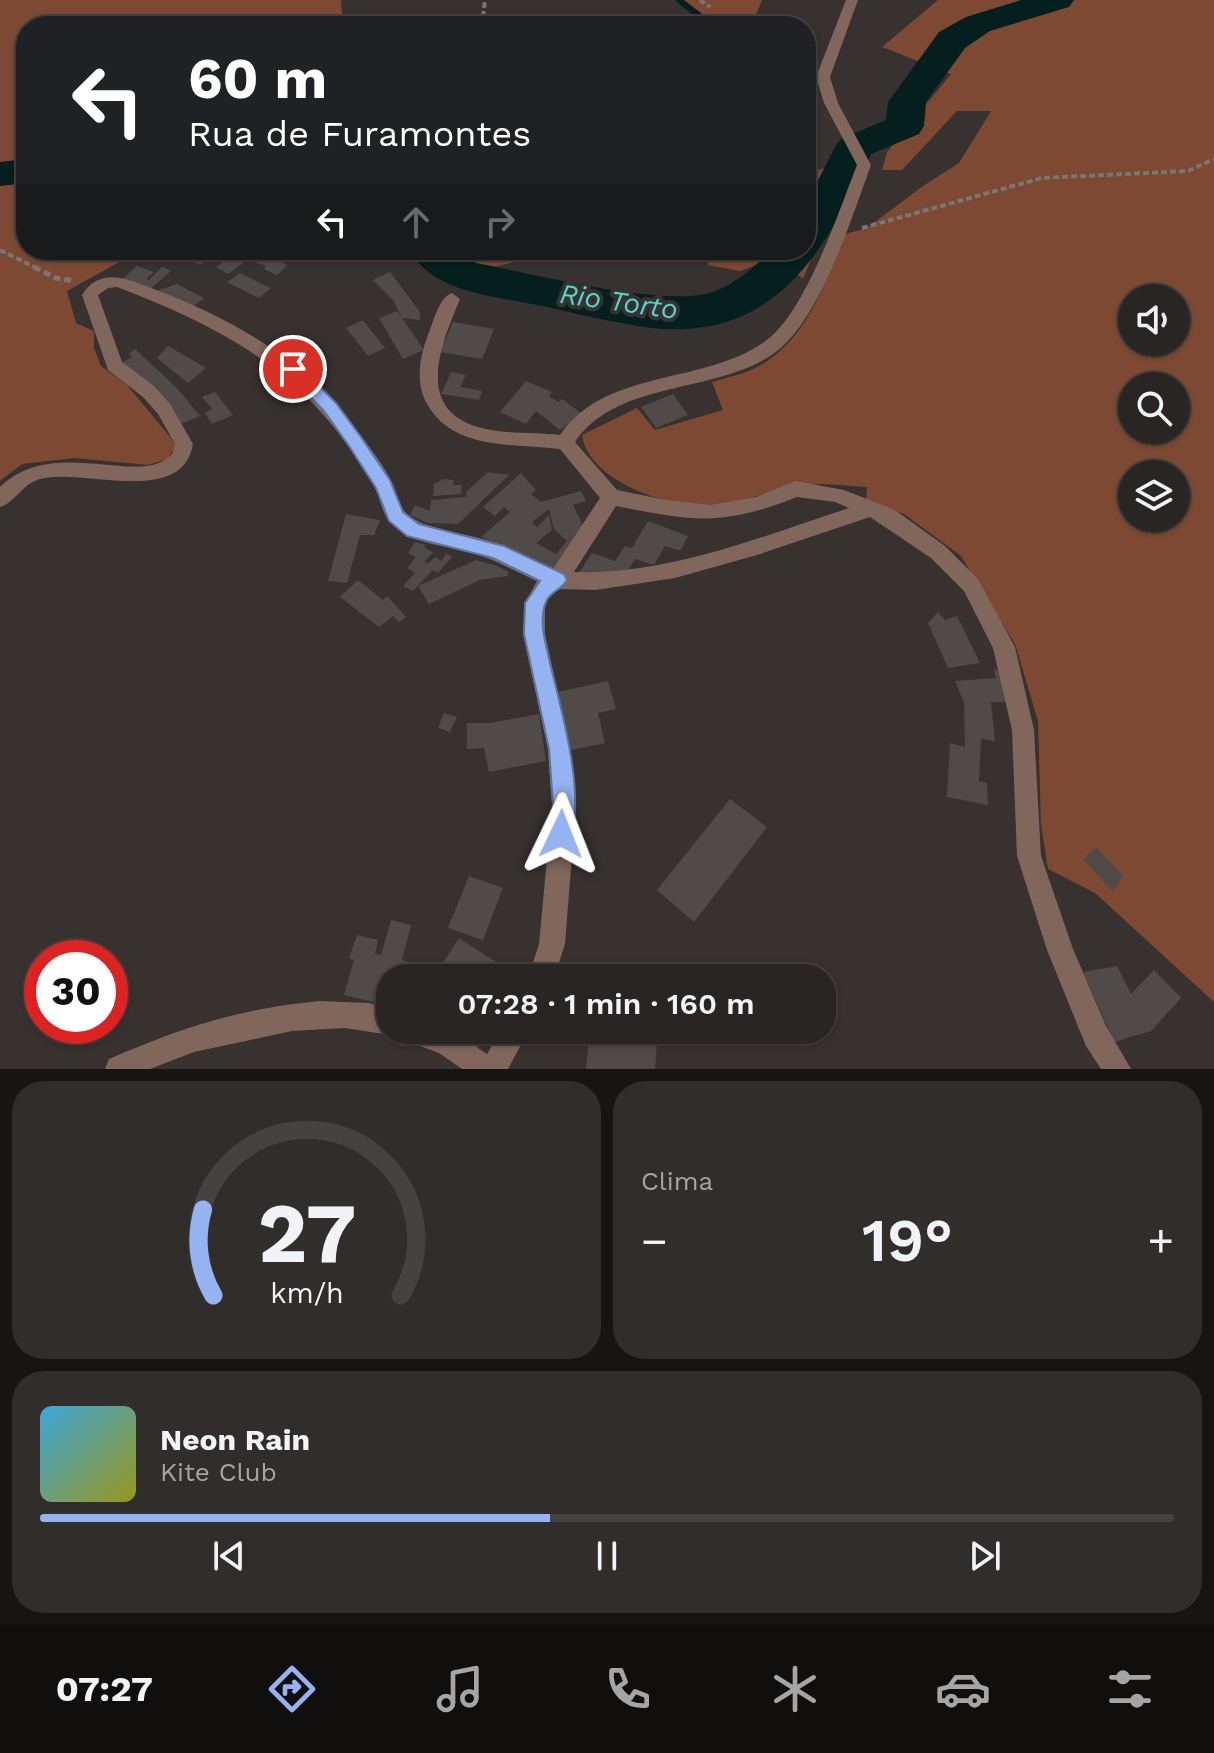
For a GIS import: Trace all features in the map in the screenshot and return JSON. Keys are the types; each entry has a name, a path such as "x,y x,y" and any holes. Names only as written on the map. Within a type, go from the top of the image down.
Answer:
{"street":[{"path":"565,443 576,424 586,416 658,386 747,361 773,345 798,319 864,165 844,129 823,77 852,0"},
{"path":"0,499 22,478 34,472 88,469 151,473 167,469 183,452 184,444 164,409 149,392 114,365 90,295 100,285 118,281 211,318 260,345 293,369 330,407 384,485 395,516 414,530 497,552 557,580 621,580 687,566 871,509"},
{"path":"452,299 432,345 427,377 434,401 450,423 476,433 565,443 611,497 711,513 758,504 796,489 837,495 888,516 938,552 971,585 1004,647 1023,730 1029,856 1060,950 1096,1036 1117,1069"},
{"path":"546,964 552,944 564,805 559,749 534,634 535,603 544,588 557,580 611,497"},
{"path":"119,1069 192,1039 293,1017 370,1014 376,1016"},
{"path":"450,1044 485,1069"},
{"path":"493,1069 508,1044"}],"path":[{"path":"700,0 710,7"},
{"path":"837,229 867,228 1042,178 1188,171 1214,159"},
{"path":"20,260 56,278 100,285"}],"shaded area":[{"path":"0,0 341,0 342,16 16,16 16,170 0,172"},
{"path":"682,0 762,0 755,16 703,16"},
{"path":"938,0 1214,0 1214,1002 1095,893 1048,869 1041,825 1038,721 1015,644 961,556 904,514 866,500 867,487 808,484 730,503 688,505 650,495 613,477 587,451 582,435 637,408 655,430 723,410 712,382 754,369 791,340 813,308 845,234 867,228 959,163 991,111 957,111 902,170 882,170 887,152 951,74 882,47"},
{"path":"836,165 853,172 816,248 816,170"},
{"path":"16,179 16,260 123,260 67,291 76,323 94,331 94,348 101,366 127,385 176,444 168,459 148,465 75,458 22,464 0,481 0,181"},
{"path":"448,260 524,260 465,273"},
{"path":"708,260 769,260 740,271 708,265"},
{"path":"781,260 811,260 803,279"}],"building":[{"path":"187,260 206,260 200,265"},
{"path":"216,260 247,260 228,274 216,267 222,263"},
{"path":"247,260 276,260 288,265 277,275 264,269 266,266"},
{"path":"137,266 154,272 146,279 149,280 162,267 171,271 149,290 121,280"},
{"path":"390,272 420,312 420,320 402,318 393,300 373,280"},
{"path":"240,273 271,288 259,298 227,282"},
{"path":"177,284 204,298 193,307 157,291"},
{"path":"397,311 424,350 403,359 379,318"},
{"path":"363,320 385,348 368,356 346,328"},
{"path":"453,322 494,329 482,359 440,352"},
{"path":"168,346 206,368 188,383 157,358"},
{"path":"135,349 177,388 200,416 181,424 122,363 132,357 129,354"},
{"path":"451,372 466,375 460,387 482,391 479,400 441,394"},
{"path":"526,381 552,392 549,396 558,402 562,399 582,414 560,430 536,411 526,424 500,412"},
{"path":"215,392 233,415 212,424 205,413 212,409 202,397"},
{"path":"673,394 688,415 656,428 641,407"},
{"path":"488,472 509,475 458,524 428,523 410,515 415,505 430,511 431,500 466,497 466,492"},
{"path":"521,473 536,490 531,494 541,502 581,491 586,501 573,505 585,530 556,572 481,537 510,512 504,507 495,516 483,507","holes":["549,509 554,529 567,541 556,554 536,543 552,530 549,515 537,527 532,522"]},
{"path":"444,479 454,480 453,485 462,485 461,494 433,496 434,484"},
{"path":"346,514 380,520 374,535 360,535 347,583 328,581"},
{"path":"648,521 688,536 680,551 665,546 654,565 635,559 626,573 579,573 592,553 615,561 625,546 632,548"},
{"path":"415,542 426,545 424,547 433,553 425,561 427,564 435,557 442,561 446,553 452,557 438,573 433,570 413,591 403,586 415,573 407,568 416,557 408,553"},
{"path":"476,560 497,566 508,572 507,576 480,580 429,604 418,586"},
{"path":"358,580 383,600 387,596 406,617 399,622 393,616 379,627 340,597"},
{"path":"938,612 945,620 957,616 980,663 948,668 928,623"},
{"path":"1003,669 1011,702 991,702 995,741 981,739 979,781 987,783 988,805 947,797 950,743 965,747 964,702 955,681 996,678 994,670"},
{"path":"608,681 616,709 598,713 605,743 571,750 557,692"},
{"path":"444,713 457,717 450,732 438,728"},
{"path":"539,714 546,761 489,772 484,748 467,749 467,723 490,723"},
{"path":"730,799 767,827 694,922 657,890"},
{"path":"1096,847 1123,876 1113,892 1083,859"},
{"path":"469,876 503,888 483,940 448,928"},
{"path":"391,920 411,925 402,960 417,964 376,964 376,1003 344,995 354,960 349,958 357,935 378,940 375,954 381,955"},
{"path":"459,938 499,964 442,964"},
{"path":"1117,966 1131,994 1154,970 1181,998 1151,1031 1114,1042 1083,972"},
{"path":"589,1044 657,1044 655,1069 586,1069"}],"waterway":[{"path":"679,0 700,16"},
{"name":"Rio Torto","path":"816,222 855,147 905,126 907,102 952,40 978,24 1057,0"},
{"name":"Rio Torto","path":"0,174 16,172"},
{"name":"Rio Torto","path":"443,260 463,275 653,312 704,311 735,301 765,282 788,260"}],"route":[{"path":"293,369 330,407 355,441 384,485 395,516 414,530 497,552 557,580 544,588 535,603 534,634 548,687 559,749 564,805 561,834"}]}
